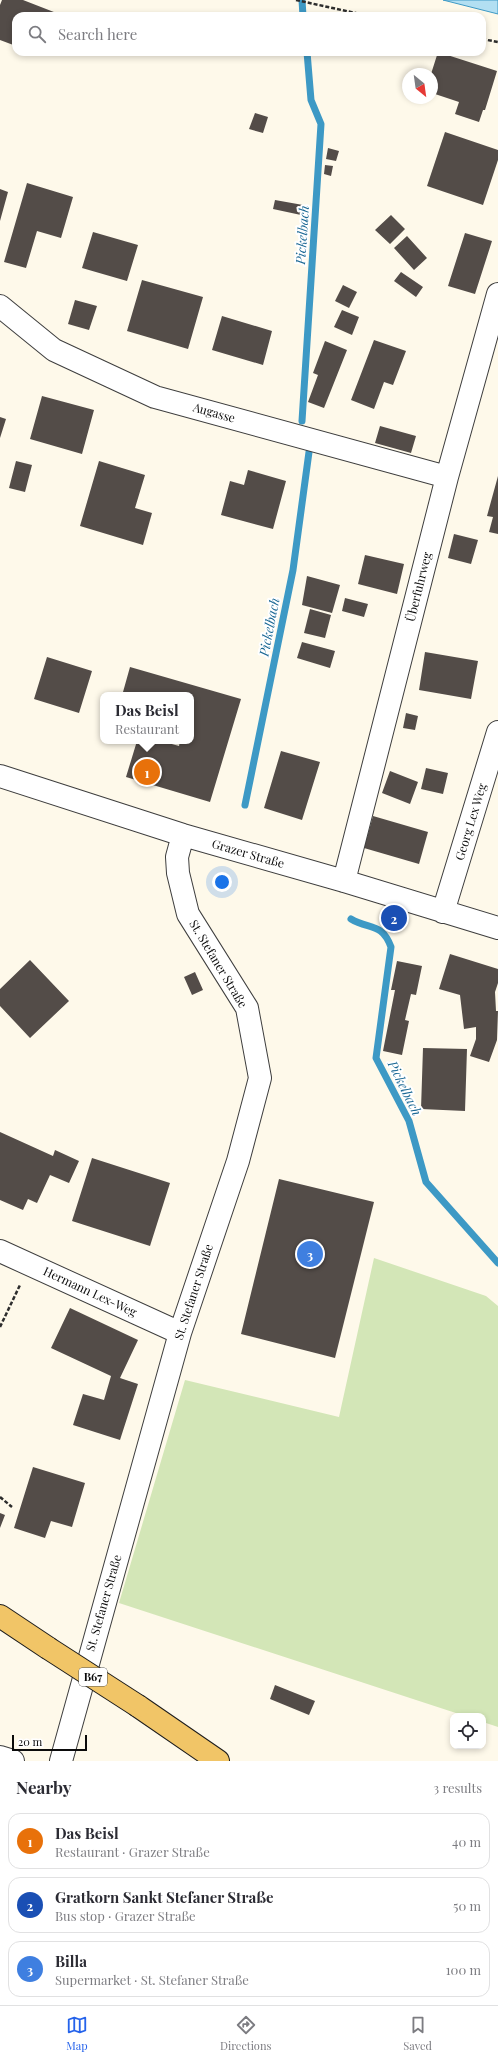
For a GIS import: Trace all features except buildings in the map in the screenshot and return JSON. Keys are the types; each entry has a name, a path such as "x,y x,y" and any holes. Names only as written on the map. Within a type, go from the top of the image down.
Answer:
{"main road":[{"name":"B67","path":"0,1616 138,1706 218,1761"}],"street":[{"name":"Überfuhrweg","path":"344,881 447,477 498,294"},
{"name":"Augasse","path":"0,306 54,350 155,397 447,477"},
{"name":"Georg Lex Weg","path":"443,912 498,732"},
{"name":"Grazer Straße","path":"0,776 183,835 344,881 498,928"},
{"name":"St. Stefaner Straße","path":"61,1761 180,1333 238,1161 260,1078 247,1008 188,914 178,873 177,857 183,835"},
{"name":"Hermann Lex-Weg","path":"0,1251 180,1333"},
{"path":"0,1757 13,1761"}],"path":[{"path":"296,0 350,12"},
{"path":"486,40 498,42"},
{"path":"0,1327 29,1264"},
{"path":"0,1497 12,1507"}],"green space":[{"path":"374,1258 486,1296 498,1306 498,1727 486,1723 486,1713 456,1713 119,1603 185,1380 339,1417"}],"water":[{"path":"443,0 498,0 498,14"}],"waterway":[{"name":"Pickelbach","path":"302,0 303,12"},
{"name":"Pickelbach","path":"302,421 321,124 311,100 307,56"},
{"name":"Pickelbach","path":"245,805 293,570 309,452"},
{"name":"Pickelbach","path":"351,919 379,930 387,939 391,947 376,1058 409,1121 426,1182 498,1263"}],"place":[{"name":"Das Beisl","path":"147,772"},
{"name":"Gratkorn Sankt Stefaner Straße","path":"394,918"},
{"name":"Billa","path":"310,1254"}]}
